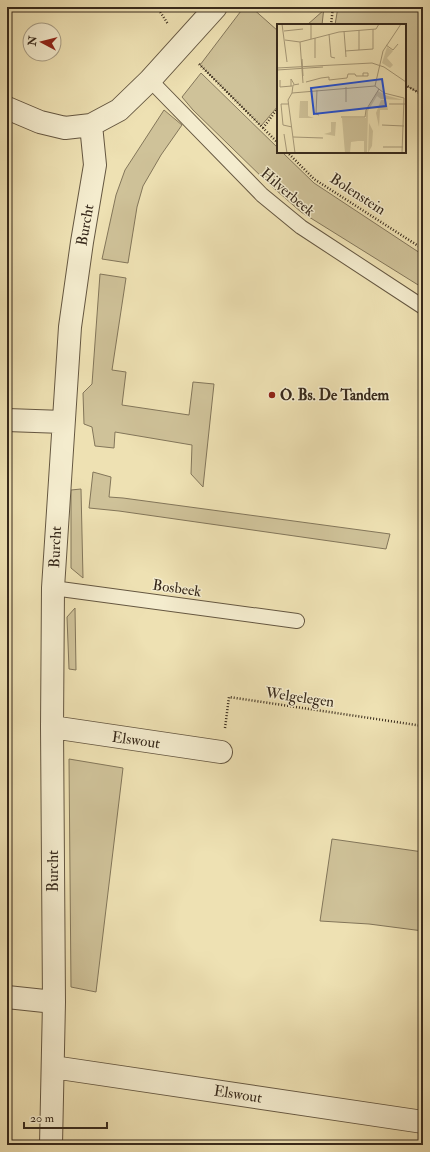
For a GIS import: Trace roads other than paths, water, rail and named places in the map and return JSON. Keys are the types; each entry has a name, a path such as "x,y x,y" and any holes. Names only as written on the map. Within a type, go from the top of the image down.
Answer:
{"street":[{"path":"7,108 40,122 65,128 91,126 119,110 150,80 216,7"},
{"name":"Burcht","path":"51,1145 54,1002 52,727 53,588 70,327 95,165 91,126"},
{"path":"7,420 63,422"},
{"name":"Elswout","path":"52,727 221,752"},
{"path":"7,997 54,1002"},
{"name":"Elswout","path":"53,1067 423,1122"}],"lane":[{"name":"Hilverbeek","path":"150,80 262,195 301,226 423,307"},
{"name":"Bosbeek","path":"53,588 297,621"}],"place":[{"name":"O. Bs. De Tandem","path":"272,395"}]}
